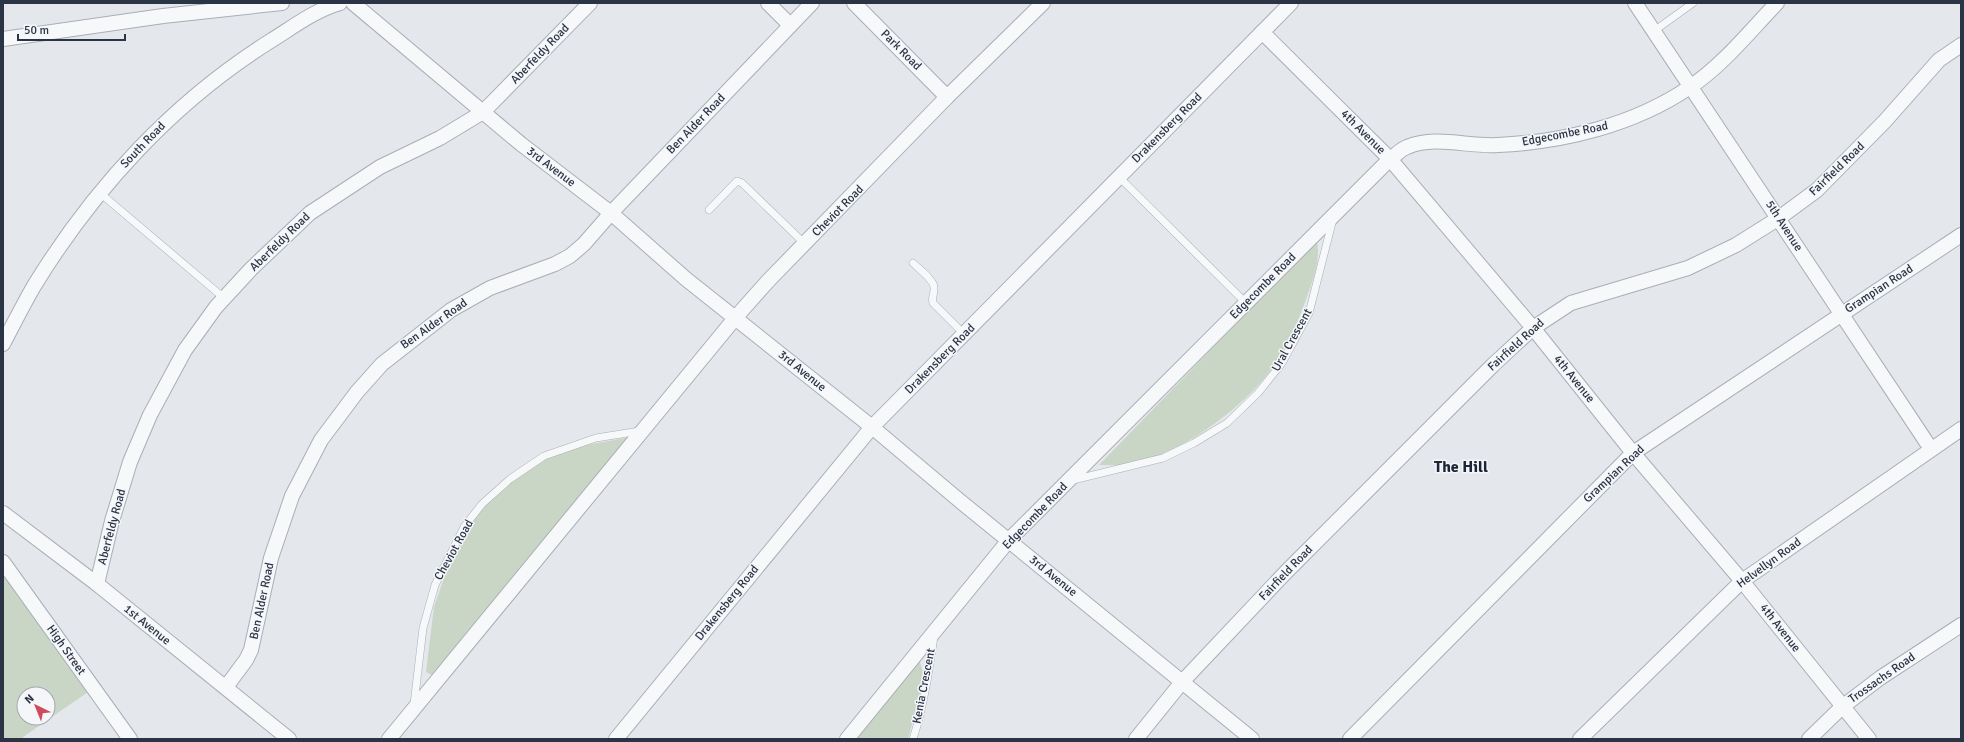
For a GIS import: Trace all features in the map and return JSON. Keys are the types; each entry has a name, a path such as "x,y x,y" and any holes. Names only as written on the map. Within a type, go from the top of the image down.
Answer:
{"street":[{"path":"3,39 163,16 282,3"},
{"name":"3rd Avenue","path":"353,3 521,144 611,213 686,279 736,317 872,427 1252,739"},
{"name":"Aberfeldy Road","path":"97,584 112,521 130,462 150,415 185,350 224,298 251,269 310,213 380,167 440,138 483,112 590,3"},
{"path":"768,3 790,24"},
{"name":"Ben Alder Road","path":"226,687 246,660 251,650 271,558 292,496 321,440 357,392 382,364 450,310 490,288 555,264 570,256 584,244 611,213 790,24 812,3"},
{"name":"Park Road","path":"854,3 947,97"},
{"name":"Cheviot Road","path":"389,739 736,317 947,97 1043,3"},
{"name":"Drakensberg Road","path":"616,739 872,427 1291,3"},
{"name":"5th Avenue","path":"1635,3 1931,449"},
{"name":"Edgecombe Road","path":"847,739 1009,540 1390,159 1406,147 1419,143 1434,142 1496,146 1537,142 1586,132 1624,121 1653,108 1690,87 1720,62 1777,3"},
{"name":"South Road","path":"3,344 38,280 68,234 100,193 133,155 170,118 202,90 256,50 332,4"},
{"name":"4th Avenue","path":"1262,32 1390,159 1533,328 1633,453 1742,581 1869,739"},
{"name":"Fairfield Road","path":"1136,739 1182,682 1286,572 1493,365 1533,328 1571,303 1688,268 1736,245 1779,218 1817,190 1885,121 1939,60 1961,45"},
{"name":"Grampian Road","path":"1350,739 1633,453 1961,235"},
{"name":"Helvellyn Road","path":"1580,739 1742,581 1961,429"},
{"name":"1st Avenue","path":"3,513 97,584 289,739"},
{"name":"High Street","path":"3,562 130,739"},
{"name":"Trossachs Road","path":"1809,739 1842,707 1880,678 1961,624"}],"lane":[{"path":"1654,31 1693,3"},
{"path":"1119,177 1246,303"},
{"path":"709,210 737,181 742,183 805,244"},
{"path":"100,193 224,298"},
{"name":"Ural Crescent","path":"1069,481 1164,458 1194,443 1227,423 1258,393 1282,363 1309,313 1334,215"},
{"path":"913,263 933,282 935,288 932,298 933,303 964,334"},
{"name":"Cheviot Road","path":"414,707 423,628 435,585 464,527 482,504 510,479 544,456 596,438 644,430"},
{"name":"Kenia Crescent","path":"913,739 928,680 934,633"}],"green space":[{"path":"1317,240 1317,264 1297,322 1278,360 1253,390 1239,404 1206,430 1170,451 1131,464 1099,465"},
{"path":"630,437 434,676 426,672 434,607 446,572 466,526 491,497 529,466 560,450"},
{"path":"3,568 88,692 56,714 56,686 16,686 16,726 39,726 23,737 24,739 3,739"},
{"path":"919,659 923,672 919,699 908,739 854,739"}],"district":[{"name":"The Hill","path":"1461,467"}]}
